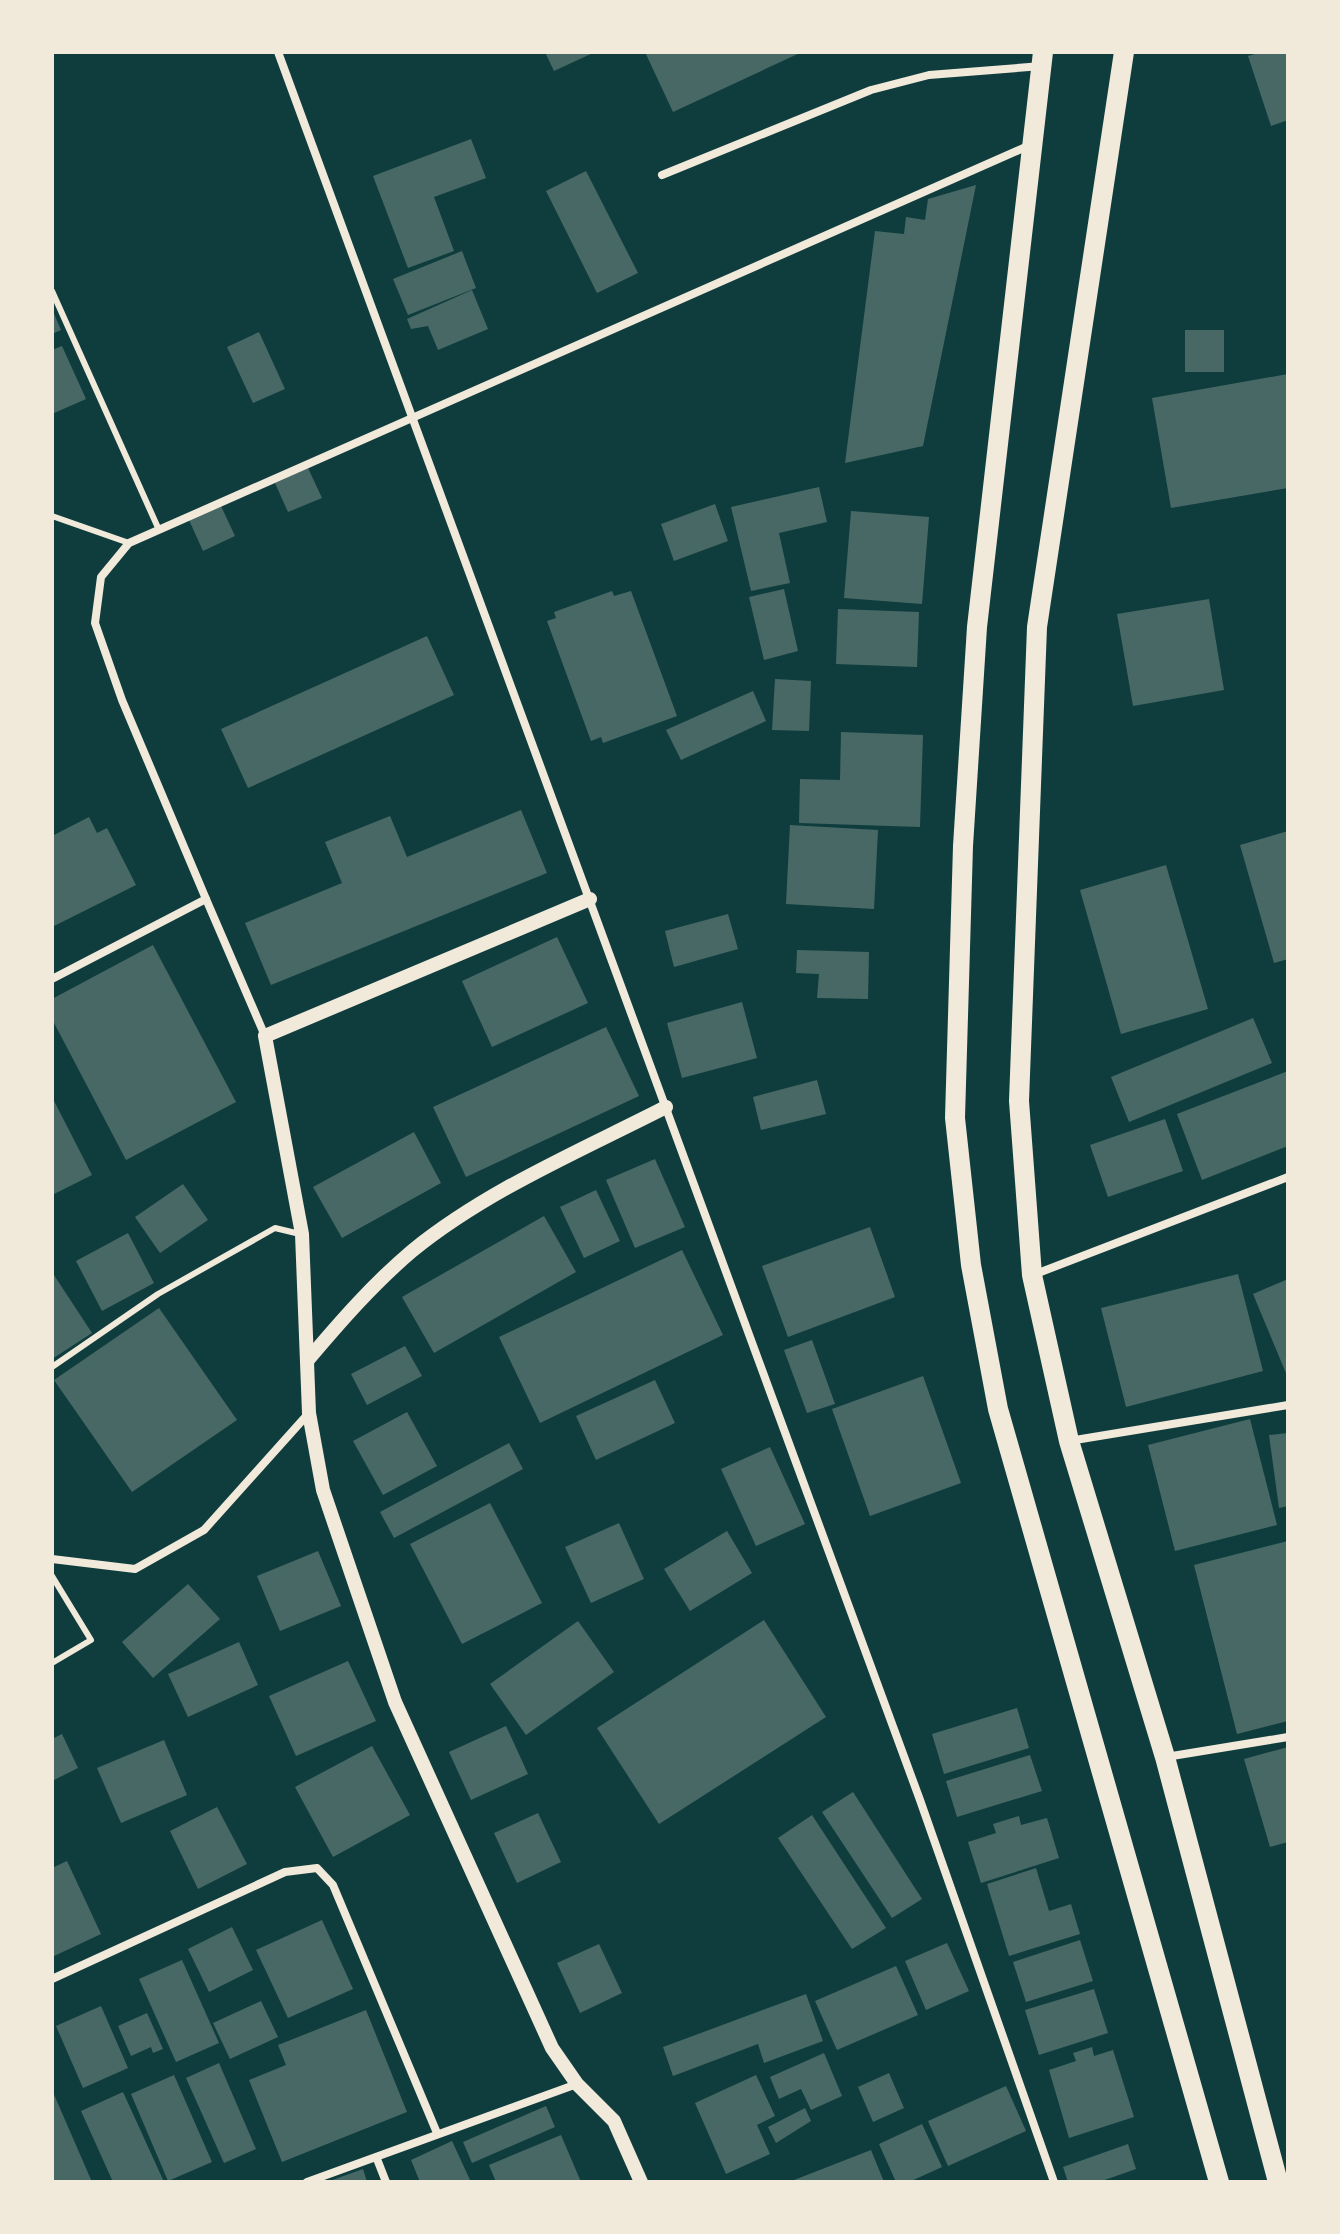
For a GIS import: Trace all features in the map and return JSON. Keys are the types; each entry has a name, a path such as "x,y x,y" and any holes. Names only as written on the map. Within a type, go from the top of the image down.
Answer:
{"main road":[{"path":"1124,52 1037,627 1019,1101 1032,1275 1069,1441 1165,1757 1278,2182"},
{"path":"1042,59 977,627 963,846 955,1118 971,1265 998,1409 1219,2182"}],"street":[{"path":"278,52 914,1785 1054,2182"},
{"path":"662,175 871,90 929,75 1042,59"},
{"path":"641,2182 614,2121 577,2084 552,2048 395,1702 323,1490 309,1413 302,1234 265,1036 122,700 95,623 101,577 129,543 1034,144"},
{"path":"52,979 206,899"},
{"path":"265,1036 590,899"},
{"path":"307,1361 352,1309 413,1251 497,1194 666,1107"},
{"path":"1032,1275 1288,1177"},
{"path":"1069,1441 1288,1405"},
{"path":"52,1559 135,1569 204,1530 309,1413"},
{"path":"1165,1757 1288,1737"},
{"path":"52,1979 285,1872 317,1868 333,1885 437,2133"},
{"path":"307,2182 577,2084"},
{"path":"377,2159 386,2182"}],"lane":[{"path":"52,291 159,530"},
{"path":"52,516 129,543"},
{"path":"52,1367 158,1294 275,1228 302,1234"},
{"path":"52,1576 91,1640 52,1663"}],"building":[{"path":"545,52 595,52 554,71"},
{"path":"645,52 802,52 673,112"},
{"path":"1262,52 1288,52 1288,120 1271,126 1248,56"},
{"path":"471,139 486,178 434,197 454,251 408,268 373,176"},
{"path":"586,171 638,273 597,293 546,191"},
{"path":"976,185 923,446 845,463 875,231 904,234 906,217 925,220 928,199"},
{"path":"462,251 476,288 408,315 393,279"},
{"path":"472,290 488,329 438,350 428,326 411,329 407,319"},
{"path":"52,309 61,330 52,334"},
{"path":"1185,330 1224,330 1224,372 1185,372"},
{"path":"259,332 285,389 253,403 227,347"},
{"path":"62,346 86,399 52,414 52,350"},
{"path":"1288,374 1288,488 1171,508 1152,398"},
{"path":"308,468 322,498 288,512 275,483"},
{"path":"819,487 827,522 779,533 790,583 751,591 731,507"},
{"path":"715,504 728,541 674,561 661,524"},
{"path":"221,506 235,536 203,551 189,520"},
{"path":"851,511 929,517 922,604 844,598"},
{"path":"784,589 798,651 764,660 749,597"},
{"path":"612,591 614,596 631,591 677,716 603,743 601,737 591,741 547,621 556,618 554,612"},
{"path":"1209,599 1224,690 1133,706 1117,614"},
{"path":"838,609 919,612 917,667 836,664"},
{"path":"427,636 454,695 248,788 221,729"},
{"path":"775,679 811,681 809,731 772,730"},
{"path":"753,691 766,721 681,760 666,730"},
{"path":"841,732 923,735 920,827 799,823 800,779 840,780"},
{"path":"521,810 547,873 271,985 245,923 342,883 325,842 390,816 407,857"},
{"path":"89,817 97,833 107,828 136,885 52,927 52,836"},
{"path":"790,825 878,830 874,909 786,904"},
{"path":"1288,831 1288,959 1274,963 1240,845"},
{"path":"1166,865 1208,1009 1121,1034 1080,890"},
{"path":"728,914 738,949 674,967 665,931"},
{"path":"557,937 588,1003 492,1047 462,981"},
{"path":"153,945 236,1102 126,1160 52,1019 52,999"},
{"path":"797,950 869,952 868,999 817,998 819,974 796,973"},
{"path":"742,1002 757,1058 682,1078 667,1023"},
{"path":"1253,1018 1272,1063 1129,1122 1111,1077"},
{"path":"606,1027 639,1096 466,1177 433,1107"},
{"path":"1288,1071 1288,1146 1202,1180 1177,1114"},
{"path":"817,1080 826,1114 761,1130 753,1097"},
{"path":"52,1097 92,1175 52,1195"},
{"path":"1165,1119 1183,1171 1108,1197 1090,1145"},
{"path":"414,1132 441,1183 342,1238 313,1187"},
{"path":"655,1159 685,1227 635,1248 606,1180"},
{"path":"183,1184 208,1220 160,1253 135,1217"},
{"path":"596,1190 620,1241 584,1258 560,1207"},
{"path":"544,1216 576,1272 434,1353 402,1297"},
{"path":"870,1227 895,1297 788,1337 762,1266"},
{"path":"128,1233 154,1283 102,1311 76,1261"},
{"path":"682,1250 723,1335 540,1423 499,1337"},
{"path":"52,1272 92,1333 52,1359"},
{"path":"1238,1274 1263,1371 1126,1407 1101,1308"},
{"path":"1288,1279 1288,1378 1253,1294"},
{"path":"159,1308 237,1420 132,1492 54,1380"},
{"path":"812,1340 835,1404 807,1413 784,1350"},
{"path":"405,1346 422,1376 367,1405 351,1374"},
{"path":"923,1376 961,1483 870,1516 832,1409"},
{"path":"655,1380 675,1423 596,1460 576,1416"},
{"path":"407,1412 437,1466 383,1495 353,1441"},
{"path":"1250,1419 1277,1525 1175,1551 1148,1445"},
{"path":"1288,1433 1288,1506 1279,1508 1269,1435"},
{"path":"509,1443 523,1469 394,1538 380,1512"},
{"path":"770,1447 805,1524 756,1546 721,1469"},
{"path":"490,1503 542,1603 462,1644 410,1544"},
{"path":"619,1523 644,1579 591,1603 565,1547"},
{"path":"727,1531 752,1573 690,1611 664,1569"},
{"path":"1288,1541 1288,1721 1237,1734 1194,1565"},
{"path":"318,1551 341,1606 280,1631 257,1576"},
{"path":"188,1584 220,1619 153,1678 122,1642"},
{"path":"764,1620 826,1717 659,1824 597,1728"},
{"path":"578,1621 614,1672 526,1735 490,1684"},
{"path":"239,1642 258,1685 188,1717 168,1674"},
{"path":"348,1661 376,1721 296,1756 269,1696"},
{"path":"1017,1708 1029,1748 944,1774 932,1734"},
{"path":"506,1726 528,1774 471,1800 449,1752"},
{"path":"62,1734 78,1768 52,1781 52,1739"},
{"path":"164,1740 187,1795 121,1823 97,1768"},
{"path":"372,1746 410,1815 333,1857 295,1787"},
{"path":"1288,1747 1288,1842 1270,1847 1244,1759"},
{"path":"1030,1755 1042,1791 957,1817 946,1781"},
{"path":"853,1792 922,1899 892,1918 822,1812"},
{"path":"217,1807 247,1864 198,1889 170,1831"},
{"path":"538,1813 561,1862 517,1883 494,1833"},
{"path":"812,1815 886,1928 852,1949 778,1838"},
{"path":"1019,1816 1021,1825 1047,1818 1059,1858 981,1883 968,1842 996,1833 993,1824"},
{"path":"67,1861 101,1934 52,1957 52,1868"},
{"path":"1036,1868 1049,1911 1071,1904 1080,1934 1009,1956 987,1884"},
{"path":"322,1920 353,1989 288,2018 256,1950"},
{"path":"232,1927 253,1970 209,1992 188,1949"},
{"path":"1080,1940 1093,1981 1026,2002 1013,1962"},
{"path":"947,1943 969,1991 926,2010 905,1961"},
{"path":"599,1944 622,1993 580,2013 557,1963"},
{"path":"182,1960 219,2043 176,2062 139,1979"},
{"path":"896,1966 918,2015 837,2050 815,2001"},
{"path":"1094,1989 1108,2033 1039,2055 1025,2010"},
{"path":"806,1994 823,2041 764,2063 758,2044 673,2076 663,2047"},
{"path":"261,2001 278,2037 230,2059 213,2023"},
{"path":"101,2006 128,2068 83,2088 56,2026"},
{"path":"366,2010 407,2112 282,2162 249,2080 286,2065 278,2045"},
{"path":"147,2013 163,2049 153,2053 151,2047 131,2056 118,2026"},
{"path":"1092,2047 1094,2056 1113,2050 1134,2117 1069,2138 1049,2070 1076,2061 1073,2053"},
{"path":"824,2053 842,2096 811,2110 801,2089 779,2099 770,2077"},
{"path":"219,2063 256,2149 224,2163 186,2078"},
{"path":"889,2073 904,2108 873,2122 858,2087"},
{"path":"174,2075 212,2162 168,2181 131,2094"},
{"path":"756,2075 775,2116 757,2125 770,2154 726,2174 695,2103"},
{"path":"1006,2086 1026,2131 948,2166 928,2121"},
{"path":"52,2090 92,2182 52,2182"},
{"path":"123,2092 164,2182 113,2182 81,2111"},
{"path":"546,2106 555,2127 472,2163 463,2142"},
{"path":"805,2108 811,2121 776,2143 768,2127"},
{"path":"922,2124 942,2167 909,2182 896,2182 879,2144"},
{"path":"561,2135 581,2182 496,2182 489,2165"},
{"path":"452,2141 470,2180 420,2182 411,2160"},
{"path":"1128,2144 1136,2169 1099,2182 1068,2182 1063,2167"},
{"path":"871,2150 884,2182 789,2182"},
{"path":"363,2169 367,2182 327,2182"}]}
